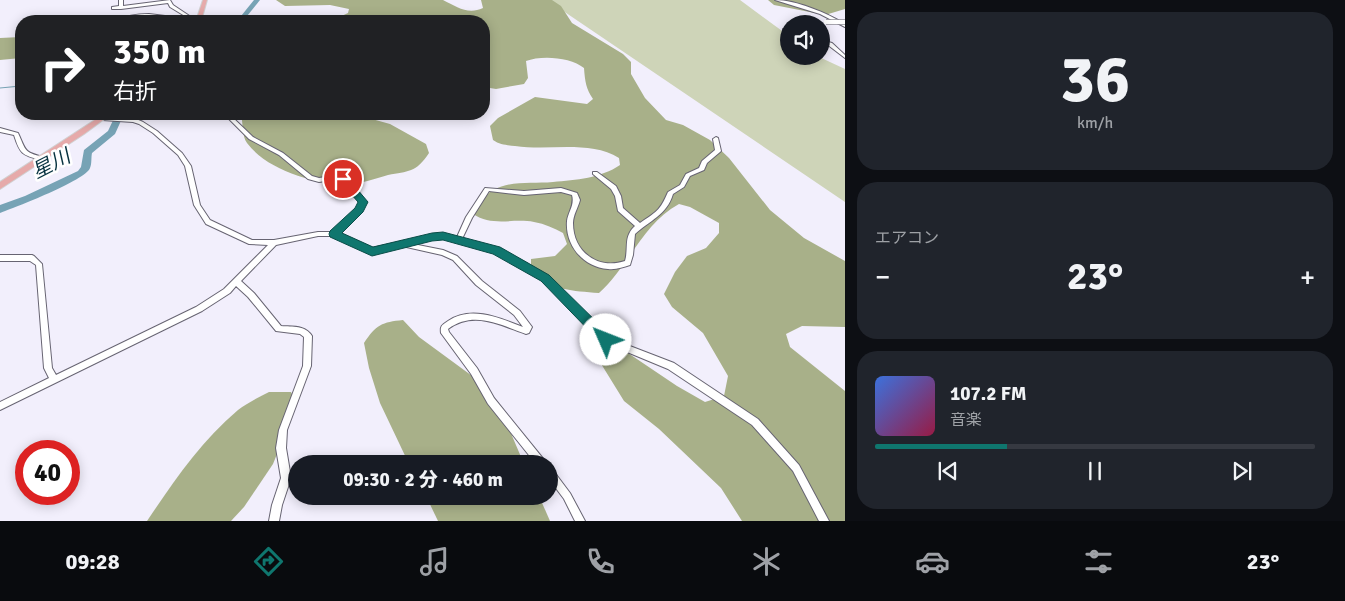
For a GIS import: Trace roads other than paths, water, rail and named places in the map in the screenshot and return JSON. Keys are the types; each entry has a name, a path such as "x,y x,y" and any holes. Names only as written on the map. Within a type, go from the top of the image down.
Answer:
{"main road":[{"path":"199,15 204,0"},
{"path":"0,186 102,120"}],"street":[{"path":"121,0 121,8"},
{"path":"777,0 814,10 845,26"},
{"path":"113,8 132,5 153,5 168,1 171,6 187,15"},
{"path":"830,22 845,22"},
{"path":"830,44 845,57"},
{"path":"127,120 141,123 180,154 188,166 197,205 208,222 251,242 274,243 318,234 334,234 372,251 443,236 496,250 526,266 545,278 606,340 672,366 755,422 796,468 824,521"},
{"path":"232,120 251,138 280,154 310,178 320,180 339,177 352,188 363,202 360,210 334,234"},
{"path":"0,130 16,134 20,149 25,154 41,158"},
{"path":"459,239 469,217 487,189 524,193 561,190 575,194 578,200 570,222 575,246 581,255 606,267 621,266 628,263 632,245 630,237 636,229 654,218 669,204 670,193 682,186 688,175 702,169 704,162 718,152 716,139"},
{"path":"595,173 618,193 620,209 640,227"},
{"path":"0,406 199,309 227,292 274,243"},
{"path":"402,245 443,253 455,258 479,283 517,313 528,327 526,331 498,320 478,316 454,320 444,328 445,333 474,371 491,400 535,455"},
{"path":"0,258 32,258 39,264 48,368 54,380"},
{"path":"237,282 251,295 279,329 302,331 308,336 307,366 283,430 281,448 286,478 274,521"},
{"path":"558,484 567,496 580,521"}],"waterway":[{"name":"星川","path":"245,15 257,0"},
{"path":"0,88 15,87"},
{"name":"星川","path":"0,209 29,198 81,173 86,168 87,152 112,132 117,120"}]}
